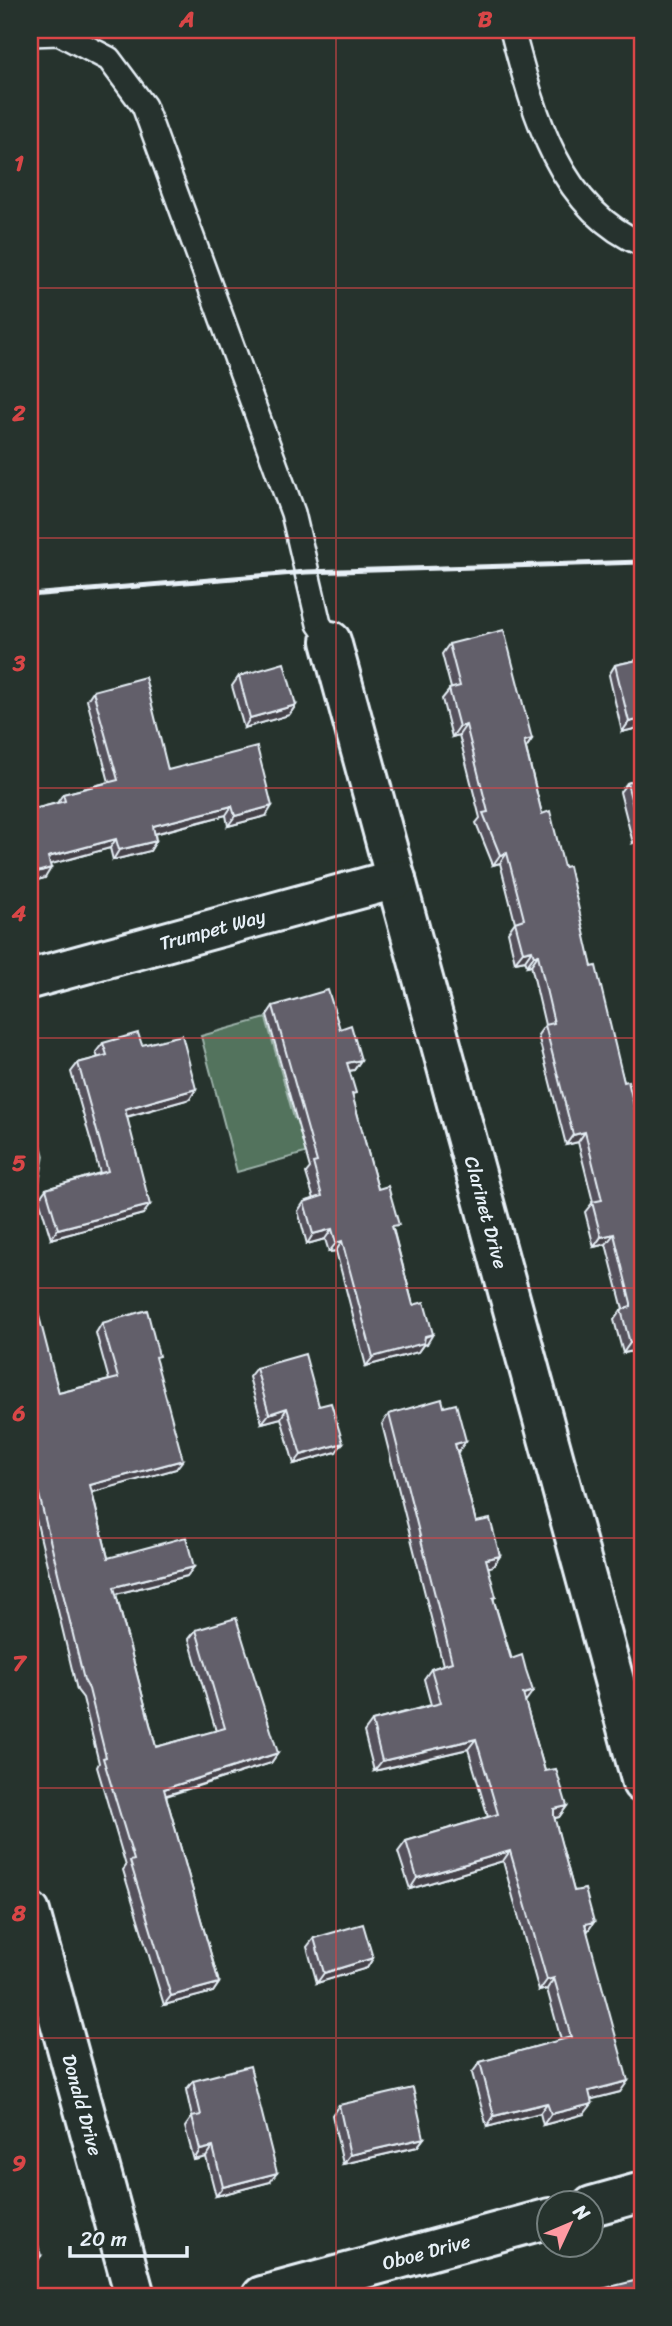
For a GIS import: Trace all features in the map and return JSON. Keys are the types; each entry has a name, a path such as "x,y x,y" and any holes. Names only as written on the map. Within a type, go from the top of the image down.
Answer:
{"street":[{"name":"Clarinet Drive","path":"331,641 642,1783"},
{"name":"Trumpet Way","path":"30,979 396,878"},
{"name":"Donald Drive","path":"30,1912 135,2296"},
{"path":"606,2202 642,2192"},
{"name":"Oboe Drive","path":"262,2296 536,2222"}],"lane":[{"path":"512,30 527,84 551,149 572,187 595,212 631,240 642,244"},
{"path":"30,34 60,33 109,60 144,106 293,513 319,624 331,641"}],"green space":[{"path":"266,1018 294,1118 304,1116 312,1151 237,1172 201,1036"},
{"path":"30,1103 44,1156 36,1199 30,1197"}],"building":[{"path":"504,630 532,739 524,741 542,814 550,811 564,867 569,866 592,967 596,966 624,1082 628,1081 642,1138 642,1345 641,1341 630,1343 621,1310 631,1307 631,1303 614,1234 601,1237 592,1202 602,1200 585,1132 573,1135 545,1025 554,1023 538,955 534,956 532,950 523,952 515,922 524,919 507,853 500,855 483,813 488,812 466,725 459,727 449,689 460,686 449,644"},
{"path":"642,659 642,719 629,722 615,665"},
{"path":"284,663 296,705 250,718 239,676"},
{"path":"145,677 168,770 257,747 272,806 235,816 232,806 153,826 156,841 119,850 116,839 48,857 51,868 30,874 30,810 65,801 63,794 118,780 93,691"},
{"path":"642,779 642,832 640,833 627,783"},
{"path":"328,990 340,1029 351,1025 361,1060 347,1063 356,1093 352,1094 378,1189 388,1186 399,1225 392,1226 413,1305 424,1302 433,1334 425,1336 424,1343 373,1357 342,1241 336,1243 332,1229 313,1234 304,1202 322,1196 313,1163 317,1162 273,1006"},
{"path":"138,1033 142,1045 182,1035 196,1089 125,1109 150,1205 58,1229 46,1189 108,1171 78,1063 107,1055 103,1043"},
{"path":"33,1293 59,1393 118,1378 102,1323 147,1310 159,1356 155,1357 183,1460 90,1485 108,1558 186,1537 194,1567 114,1587 156,1747 225,1728 196,1630 236,1618 278,1753 164,1789 219,1983 171,1996 130,1861 134,1860 103,1758 106,1757 89,1689 84,1680 35,1478 32,1478 30,1472 30,1294"},
{"path":"305,1354 319,1406 331,1403 343,1443 301,1455 287,1408 269,1414 256,1368"},
{"path":"442,1399 444,1407 456,1404 466,1441 455,1444 476,1522 490,1519 500,1556 486,1559 496,1597 493,1598 511,1659 522,1655 533,1691 523,1694 545,1771 556,1769 567,1806 554,1809 554,1816 574,1891 585,1889 594,1922 585,1924 628,2081 589,2091 592,2104 551,2114 547,2103 494,2116 480,2062 571,2037 554,1978 547,1980 510,1851 417,1878 406,1841 498,1814 476,1739 382,1761 372,1721 441,1703 431,1669 452,1662 389,1414"},
{"path":"363,1924 373,1958 324,1973 314,1938"},
{"path":"250,2066 277,2173 223,2187 213,2147 200,2150 192,2117 201,2115 193,2081"},
{"path":"413,2088 424,2138 350,2155 339,2105"},
{"path":"30,2218 41,2256 30,2259"},
{"path":"638,2280 642,2296 604,2296 602,2289"}],"railway":[{"path":"30,595 306,572 642,562"}]}
